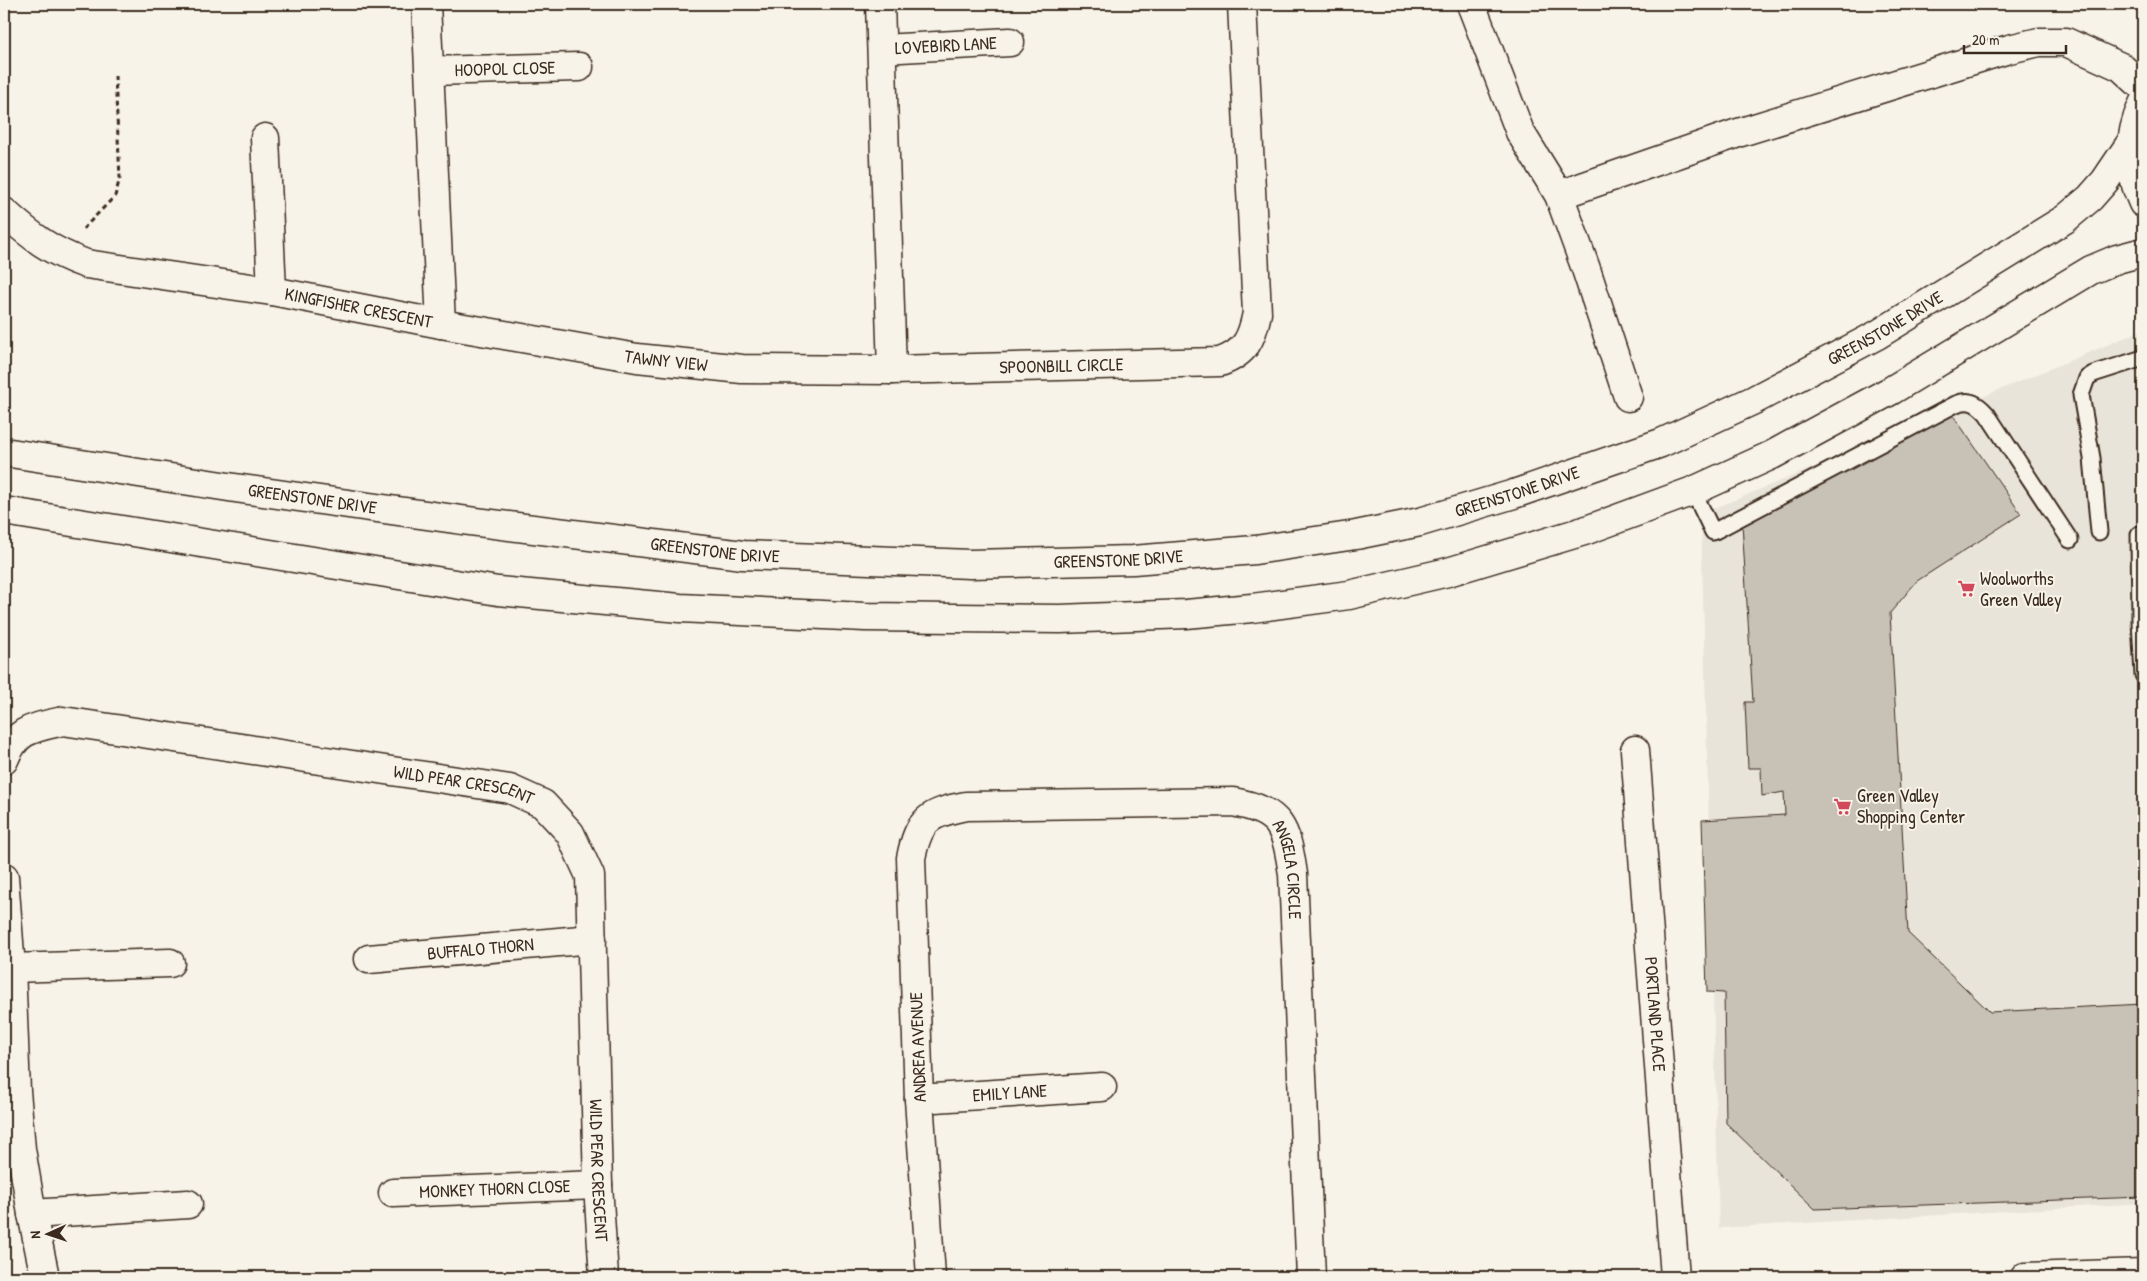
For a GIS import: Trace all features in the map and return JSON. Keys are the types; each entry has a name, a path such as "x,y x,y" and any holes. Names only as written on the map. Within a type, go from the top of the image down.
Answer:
{"street":[{"name":"KINGFISHER CRESCENT","path":"4,212 30,235 59,254 86,264 272,291 441,324 426,4"},
{"path":"880,4 892,370"},
{"name":"SPOONBILL CIRCLE","path":"892,370 1220,362 1234,357 1244,347 1253,331 1257,313 1242,4"},
{"path":"1471,4 1520,132 1559,195 1586,269 1628,398"},
{"name":"LOVEBIRD LANE","path":"882,49 1010,42"},
{"path":"1559,195 1748,130 2009,49 2039,42 2066,42 2121,67 2143,87"},
{"name":"HOOPOL CLOSE","path":"430,71 580,67"},
{"path":"2143,104 2136,121 2132,141 2133,175 2143,204"},
{"path":"265,138 272,291"},
{"name":"GREENSTONE DRIVE","path":"4,452 459,520 743,555 970,564 1133,560 1255,550 1356,535 1420,522 1514,494 1660,443 1746,404 1877,335 2065,219 2090,198 2105,181 2132,141"},
{"path":"4,511 498,591 680,608 865,617 1060,619 1186,614 1252,608 1349,594 1448,572 1584,531 1692,491 1772,455 1884,395 2091,270 2117,259 2143,252"},
{"name":"TAWNY VIEW","path":"441,324 647,359 742,369 892,370"},
{"name":"WILD PEAR CRESCENT","path":"4,760 10,745 32,728 63,721 510,789 543,804 570,833 590,876 598,1185 604,1277"},
{"name":"PORTLAND PLACE","path":"1635,750 1675,1277"},
{"name":"ANGELA CIRCLE","path":"926,821 942,810 966,806 1233,802 1255,806 1272,815 1283,830 1289,850 1292,874 1311,1277"},
{"name":"ANDREA AVENUE","path":"926,821 915,837 911,858 920,1099 931,1277"},
{"path":"4,877 21,1148 44,1277"},
{"name":"BUFFALO THORN","path":"369,959 592,939"},
{"path":"11,968 170,963"},
{"name":"EMILY LANE","path":"920,1099 1102,1087"},
{"name":"MONKEY THORN CLOSE","path":"393,1194 598,1185"},
{"path":"32,1214 188,1204"},
{"path":"2025,1277 2143,1273"}],"lane":[{"path":"2099,532 2092,458 2083,407 2083,387 2087,378 2093,374 2143,358"},
{"path":"1692,491 1713,532 1956,404 1968,401 1980,406 1987,414 2070,540"},
{"path":"2139,534 2143,675"}],"path":[{"path":"59,254 115,196 120,178 115,76"}],"shaded area":[{"name":"Green Valley Shopping Center","path":"2143,330 2143,1203 1719,1228 1701,514"}],"building":[{"name":"Green Valley Shopping Center","path":"1953,415 2021,514 1917,581 1890,613 1908,933 1990,1012 2143,1004 2143,1197 1815,1209 1726,1123 1724,993 1707,992 1702,820 1785,815 1784,792 1762,796 1761,768 1748,768 1745,702 1753,702 1742,523"}],"place":[{"name":"Woolworths Green Valley","path":"1966,589"},
{"name":"Green Valley Shopping Center","path":"1843,806"}]}
